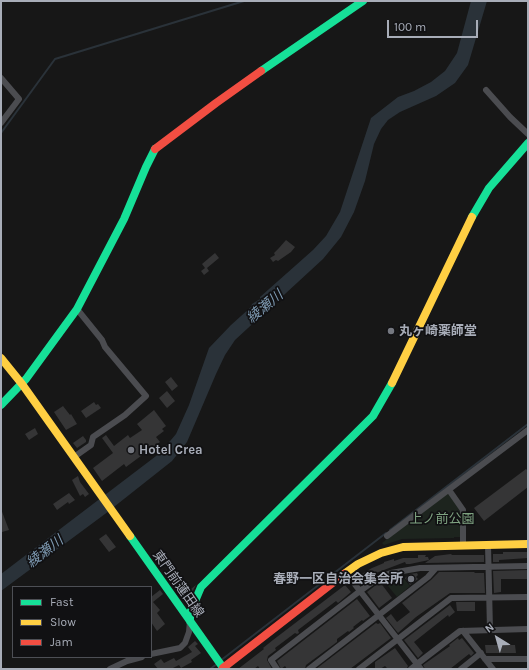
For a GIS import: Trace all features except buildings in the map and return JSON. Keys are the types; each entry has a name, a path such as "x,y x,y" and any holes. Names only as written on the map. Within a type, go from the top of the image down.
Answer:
{"street":[{"path":"1,405 22,384 77,309 124,219 146,167 156,148 216,103 363,1"},
{"path":"1,78 19,99 1,123"},
{"path":"486,90 510,118 528,134"},
{"path":"152,654 180,648 185,643 189,632 190,613 201,587 373,416 386,396 471,219 489,188 528,143"},
{"path":"1,358 22,384 74,457 91,445 92,437 125,415 146,396 105,347 102,340 77,309"},
{"path":"387,536 528,430"},
{"name":"東門前蓮田線","path":"74,457 224,669"},
{"path":"449,490 463,510 463,545"},
{"path":"224,669 346,573 370,557 392,549 410,546 528,544"},
{"path":"488,545 490,630"},
{"path":"277,669 271,660 360,591 378,578 391,572 414,568 528,566"},
{"path":"309,669 379,616 428,577 436,568"},
{"path":"346,573 419,666"},
{"path":"359,669 451,598 528,597"},
{"path":"411,669 419,666 460,631 528,629"},
{"path":"463,630 493,669"},
{"path":"461,669 481,654"},
{"path":"110,669 127,661 138,658"},
{"path":"485,659 528,659"}],"green space":[{"name":"上ノ前公園","path":"445,494 449,494 460,509 460,537 402,539 384,545 382,543"},
{"path":"400,574 410,586 397,597 383,580"}],"water":[{"name":"綾瀬川","path":"471,1 487,1 468,65 455,83 436,96 400,112 388,120 381,129 374,144 365,181 354,212 341,237 323,259 235,340 225,355 216,374 187,442 172,461 105,514 1,591 1,574 160,453 176,434 189,405 209,348 251,307 252,304 260,299 260,297 313,250 326,236 340,212 371,118 398,97 431,82 445,71 457,53"}],"waterway":[{"path":"1,133 55,59 244,1"},
{"path":"390,530 528,424"},
{"path":"220,661 386,533"},
{"path":"210,669 217,664"}],"traffic: fast":[{"path":"261,71 363,1"},
{"path":"472,217 489,188 528,143"},
{"path":"1,405 26,379 77,309 124,219 155,149"},
{"path":"190,621 190,613 201,587 373,416 392,383"},
{"path":"130,536 224,669"}],"traffic: slow":[{"path":"392,383 472,217"},
{"path":"1,358 22,384 130,536"},
{"path":"344,574 358,564 381,553 403,547 528,544"}],"traffic: jam":[{"path":"155,149 261,71"},
{"path":"223,668 344,574"}],"place":[{"name":"丸ヶ崎薬師堂","path":"391,331"},
{"name":"Hotel Crea","path":"131,450"},
{"name":"春野一区自治会集会所","path":"411,579"}]}
